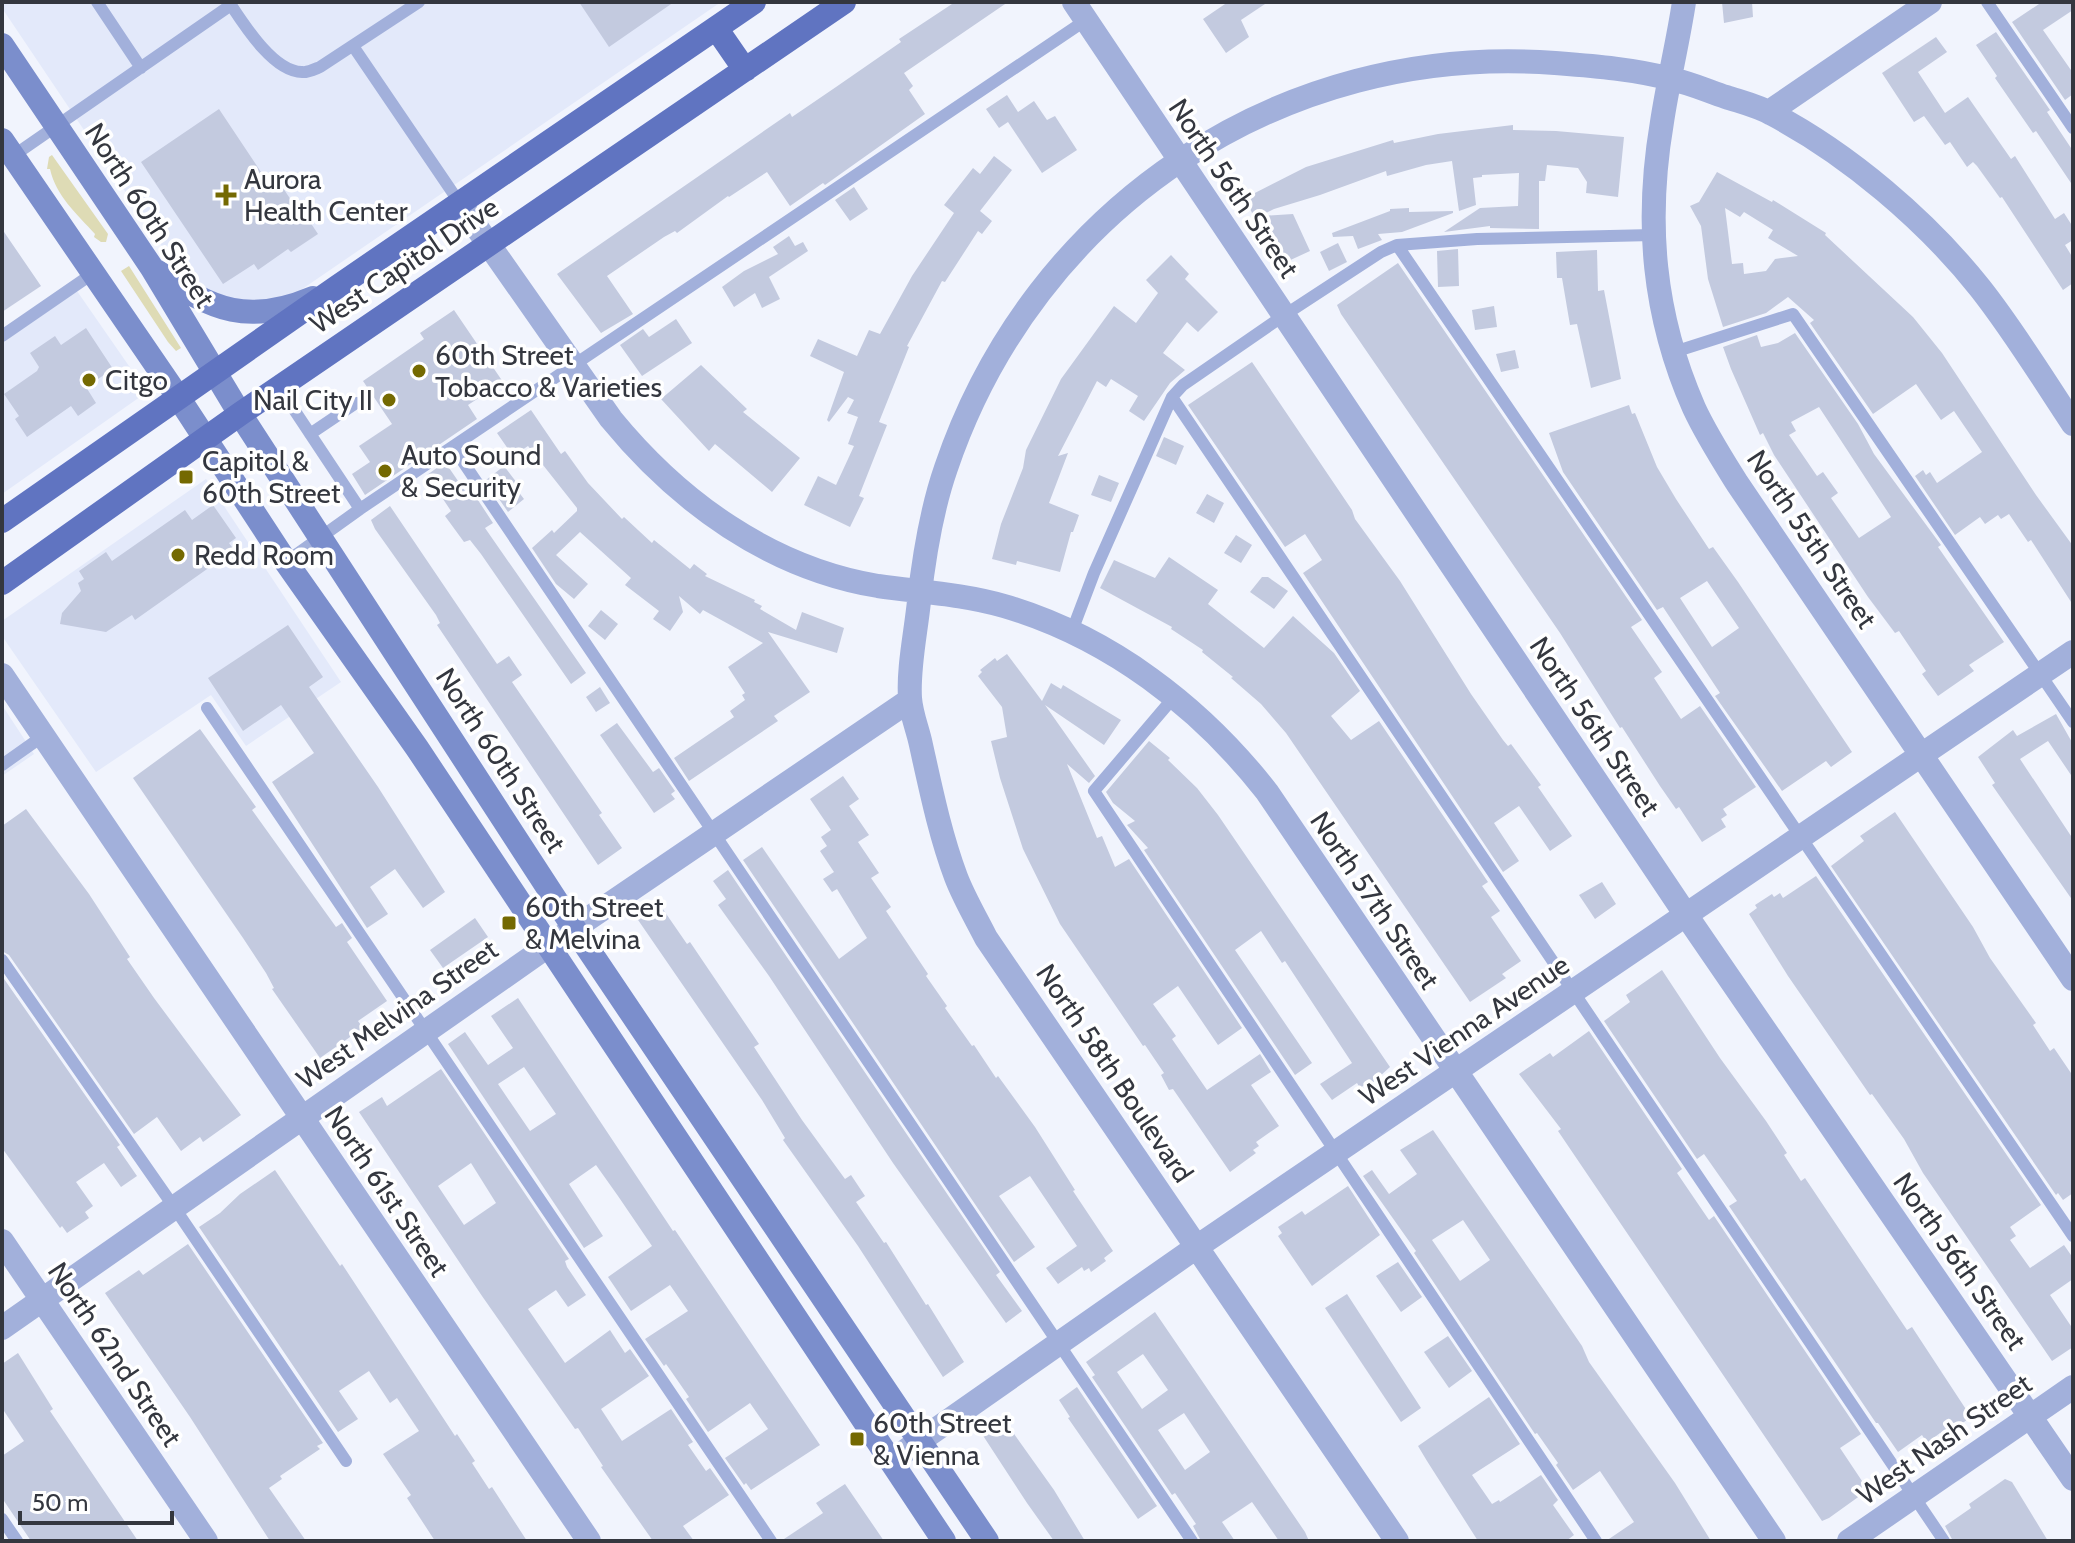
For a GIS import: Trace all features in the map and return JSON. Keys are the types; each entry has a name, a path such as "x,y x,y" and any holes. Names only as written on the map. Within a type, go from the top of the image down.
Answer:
{"main road":[{"name":"West Capitol Drive","path":"2,521 459,202 754,2"},
{"name":"West Capitol Drive","path":"2,583 279,387 844,2"},
{"path":"716,28 745,70"},
{"name":"North 60th Street","path":"2,45 152,268 240,414 574,928 987,1541"},
{"path":"8,148 286,562 417,748 944,1541"},
{"path":"152,268 191,293 247,314 288,308 337,287"}],"street":[{"name":"North 55th Street","path":"1684,2 1654,181 1653,235 1655,276 1674,352 1694,409 1737,483 2073,979"},
{"path":"1769,112 1930,2"},
{"name":"North 56th Street","path":"1080,11 1686,915 2073,1479"},
{"path":"921,590 932,516 945,470 966,417 1004,344 1081,243 1111,214 1212,138 1299,99 1360,80 1421,67 1517,60 1671,78 1769,112 1876,185 1954,256 1983,291 2073,424"},
{"name":"North 57th Street","path":"459,202 573,366 638,452 695,504 763,546 840,577 1001,605 1072,631 1114,654 1174,697 1240,758 1267,792 1774,1541"},
{"name":"North 58th Boulevard","path":"921,590 910,700 937,819 958,882 986,938 1397,1541"},
{"name":"West Vienna Avenue","path":"891,1461 1198,1246 2073,652"},
{"name":"North 61st Street","path":"2,675 589,1541"},
{"name":"West Melvina Street","path":"2,1328 574,928 910,700"},
{"name":"North 62nd Street","path":"2,1241 206,1541"},
{"name":"West Nash Street","path":"1849,1541 2073,1387"}],"lane":[{"path":"97,2 141,68"},
{"path":"8,148 57,126 230,4 250,33 284,67 302,73 320,67 419,2"},
{"path":"1987,2 2073,128"},
{"path":"286,562 573,366 1080,11"},
{"path":"353,46 459,202"},
{"path":"1072,631 1094,573 1172,397 1183,385 1283,316 1381,252 1397,245 1477,239 1653,235"},
{"path":"1397,245 2073,1236"},
{"path":"2,336 92,274"},
{"path":"1674,352 1793,314 2073,722"},
{"path":"279,387 360,509"},
{"path":"1172,397 1944,1541"},
{"path":"310,434 356,403"},
{"path":"453,447 716,832 1192,1541"},
{"path":"1174,697 1094,791 1596,1541"},
{"path":"207,708 771,1541"},
{"path":"2,765 43,736"},
{"path":"2,960 346,1461"},
{"path":"2,1519 17,1541"}],"shaded area":[{"path":"2,2 721,2 295,294 255,302 224,297 197,284 174,264 2,8"},
{"path":"52,155 108,234 106,242 94,237 95,234 62,196 50,169 47,169"},
{"path":"129,266 181,348 176,351 121,271"},
{"path":"77,291 147,392 2,494 2,343"},
{"path":"206,479 341,682 246,746 211,695 96,772 2,636 2,621"},
{"path":"2,705 34,754 2,776"}],"building":[{"path":"579,2 674,2 609,47"},
{"path":"955,2 1008,2 904,73 913,86 909,90 925,114 790,206 767,172 677,233 675,231 664,237 607,276 633,314 601,333 557,274 790,113 792,117 836,87 901,42 899,39"},
{"path":"1228,2 1268,2 1241,20 1249,37 1226,53 1203,19"},
{"path":"1722,2 1752,2 1753,17 1724,23"},
{"path":"2042,2 2073,2 2073,10 2043,30 2073,73 2073,94 2065,100 2012,22"},
{"path":"1996,32 2050,110 2047,112 2073,151 2073,186 1995,78 1997,76 1976,45"},
{"path":"1936,37 1947,52 1918,72 1945,113 1968,97 2011,159 2015,156 2055,219 2064,213 2073,227 2073,240 2065,245 2073,258 2073,283 2063,290 2002,197 1977,166 1973,162 1967,167 1950,142 1945,145 1924,116 1914,122 1882,73"},
{"path":"1007,95 1018,112 1034,101 1047,120 1055,116 1077,150 1042,173 1008,122 999,128 986,109"},
{"name":"Aurora Health Center","path":"219,109 269,184 277,179 318,234 291,252 288,249 258,270 254,264 223,284 141,162"},
{"path":"1513,125 1513,130 1624,137 1618,197 1586,193 1587,182 1578,168 1547,165 1545,181 1539,181 1539,229 1490,226 1444,232 1480,208 1518,206 1519,173 1482,175 1473,178 1476,205 1459,211 1452,161 1387,176 1386,171 1258,217 1253,215 1245,198 1306,167 1393,140 1394,143"},
{"path":"994,156 1012,170 980,211 992,221 982,234 978,231 945,282 942,281 907,346 879,422 887,425 859,496 864,498 850,527 804,505 818,476 836,485 854,446 848,444 858,417 847,413 854,400 848,397 829,422 827,420 844,372 810,356 818,339 857,356 869,330 880,334 912,276 954,213 944,205 973,168 980,174"},
{"path":"1717,172 1773,200 1826,233 1913,317 1942,353 2073,546 2073,605 2031,540 2028,542 2009,514 2001,519 1998,515 1985,524 1980,517 1955,535 1915,476 1923,470 1926,475 1930,472 1937,483 1982,452 1954,411 1941,420 1916,384 1873,414 1810,323 1814,320 1788,297 1766,313 1723,327 1708,279 1701,226 1690,206 1699,202","holes":["1725,208 1740,217 1744,212 1773,230 1768,238 1798,256 1775,259 1766,271 1744,274 1743,263 1732,264"]},
{"path":"854,187 868,209 850,221 835,200"},
{"path":"1409,208 1409,212 1453,213 1402,232 1378,234 1382,240 1358,249 1353,236 1333,237 1332,233 1390,209"},
{"path":"1293,214 1310,251 1284,263 1262,216"},
{"path":"2,229 41,286 2,312"},
{"path":"789,236 795,246 803,242 808,251 769,277 780,299 762,308 755,293 734,307 722,287 744,271 778,254 773,247"},
{"path":"1338,243 1347,262 1329,271 1320,252"},
{"path":"1458,249 1459,286 1438,287 1437,251"},
{"path":"1597,250 1598,291 1604,290 1621,379 1591,388 1577,324 1570,325 1562,278 1557,278 1556,252"},
{"path":"1171,255 1189,274 1185,279 1218,312 1198,332 1187,322 1163,353 1185,370 1170,383 1144,421 1129,411 1138,396 1111,379 1106,387 1097,381 1058,456 1068,453 1049,503 1079,515 1060,572 1017,561 1016,565 992,559 1001,524 1023,468 1026,450 1061,379 1114,306 1136,323 1158,293 1146,280"},
{"path":"1398,263 1642,620 1631,627 1662,672 1654,678 1681,719 1700,706 1756,787 1723,809 1727,815 1721,819 1726,827 1702,842 1620,728 1560,633 1341,314 1337,305"},
{"path":"1494,306 1497,327 1475,330 1472,310"},
{"path":"454,310 503,382 468,405 477,419 365,495 352,474 370,462 359,446 392,424 363,381 424,339 420,333"},
{"path":"676,319 692,343 642,376 620,345 643,329 649,337"},
{"path":"86,328 113,369 86,387 96,403 78,416 71,406 27,437 15,419 19,416 4,394 37,371 39,367 30,353 55,336 61,345"},
{"path":"1795,333 2004,642 1969,665 1974,671 1938,696 1922,674 1926,671 1899,631 1895,633 1868,597 1774,455 1763,433 1760,435 1723,347 1757,335 1761,347 1778,343","holes":["1819,407 1891,517 1859,538 1831,498 1838,493 1823,472 1817,476 1789,435 1796,431 1791,422"]},
{"path":"1515,350 1519,368 1501,372 1496,354"},
{"path":"1252,362 1352,510 1355,519 1400,581 1471,694 1503,740 1508,746 1511,744 1541,785 1538,787 1572,836 1550,851 1519,806 1494,823 1519,861 1503,872 1303,573 1322,560 1305,534 1285,547 1188,405"},
{"path":"701,365 747,409 743,412 800,458 772,492 715,444 709,451 661,399"},
{"path":"1629,405 1657,467 1676,499 1709,549 1713,547 1738,582 1852,752 1831,767 1826,761 1782,791 1715,696 1720,693 1663,607 1657,610 1563,472 1549,433","holes":["1707,581 1739,628 1712,647 1680,598"]},
{"path":"531,410 561,454 565,451 588,483 622,519 624,517 652,543 654,540 690,569 694,564 707,574 705,576 755,600 762,606 760,609 796,630 802,612 844,628 837,653 768,632 810,692 774,716 778,721 689,781 674,758 734,717 730,711 745,700 742,695 745,693 728,667 763,643 703,610 700,614 679,596 683,612 670,631 653,619 659,611 625,585 631,578 580,532 556,555 588,584 574,599 556,584 532,548 552,530 554,533 577,508 528,446 513,456 497,433"},
{"path":"1164,437 1184,446 1176,465 1156,456"},
{"path":"445,462 467,494 472,491 493,523 485,528 586,673 571,684 481,554 470,540 464,542 445,516 451,511 427,475"},
{"path":"504,466 524,499 508,512 486,480"},
{"path":"1099,475 1119,483 1111,502 1091,495"},
{"path":"1207,494 1224,503 1214,523 1196,513"},
{"path":"213,505 236,538 229,543 234,550 135,620 132,615 106,632 60,624 62,613 81,591 78,583 84,579 79,571 106,552 112,561 185,510 192,520"},
{"path":"390,506 497,664 509,656 522,675 512,682 602,813 599,815 622,848 598,865 437,625 440,623 436,615 375,529 371,520"},
{"path":"1236,535 1252,545 1241,563 1224,553"},
{"path":"1169,557 1218,590 1208,604 1264,648 1293,616 1334,653 1360,691 1331,716 1351,740 1379,721 1488,882 1482,886 1500,911 1491,917 1521,961 1502,974 1506,978 1470,1002 1286,733 1261,704 1203,650 1172,627 1100,588 1114,560 1155,578"},
{"path":"1262,577 1268,577 1288,591 1274,609 1250,592"},
{"path":"601,610 618,624 605,640 588,626"},
{"path":"288,625 323,677 309,687 445,892 423,908 395,869 370,887 388,914 367,928 272,782 314,753 281,705 243,731 208,678"},
{"path":"1007,654 1042,701 1051,683 1061,689 1063,685 1121,720 1104,745 1045,705 1095,776 1089,783 1067,764 1097,838 1102,836 1115,867 1129,859 1242,1028 1218,1045 1178,986 1153,1004 1176,1036 1172,1039 1207,1090 1260,1054 1271,1072 1251,1085 1279,1126 1256,1142 1259,1146 1253,1150 1256,1153 1230,1172 1173,1089 1169,1090 1161,1075 1164,1073 1060,924 1023,849 991,741 1007,737 1002,707 978,676 982,672 980,670 995,658 997,661"},
{"path":"600,687 610,703 596,712 586,697"},
{"path":"2056,714 2073,744 2073,778 2048,741 2020,759 2073,839 2073,901 1992,785 1995,783 1978,757 2013,730 2017,736"},
{"path":"617,723 653,772 659,768 675,791 671,794 675,799 654,813 600,735"},
{"path":"200,729 256,807 252,810 336,927 342,923 352,938 347,942 387,1001 358,1021 363,1028 320,1058 272,989 266,973 243,938 133,778"},
{"path":"1149,741 1170,758 1168,760 1197,788 1218,815 1390,1067 1368,1087 1366,1084 1360,1088 1357,1083 1332,1100 1320,1084 1352,1063 1285,961 1282,963 1261,931 1235,950 1312,1063 1295,1075 1144,850 1148,848 1127,825 1135,821 1113,803 1106,792"},
{"path":"843,776 859,799 849,806 869,835 858,842 879,873 871,878 891,907 886,911 928,974 926,976 947,1006 945,1008 1035,1127 1113,1251 1104,1258 1106,1261 1091,1272 1089,1268 1084,1271 1082,1267 1058,1284 1046,1268 1077,1246 1030,1176 999,1196 1035,1247 1014,1262 743,860 762,847 839,959 867,938 837,889 832,892 823,879 834,872 820,851 827,846 821,837 831,830 810,799"},
{"path":"26,809 89,894 154,998 241,1115 203,1142 200,1137 181,1151 157,1117 134,1134 9,955 2,951 2,826"},
{"path":"1895,812 2036,1023 2033,1025 2050,1051 2054,1048 2073,1076 2073,1193 2063,1200 2058,1193 2056,1195 1831,866 1864,841 1860,836"},
{"path":"728,870 1000,1272 996,1275 1022,1311 1006,1323 718,905 726,899 713,881"},
{"path":"1816,876 2041,1205 2010,1227 2016,1236 2010,1240 2030,1268 2064,1245 2073,1258 2073,1279 2050,1295 2073,1329 2073,1347 2052,1361 1923,1173 1904,1139 1788,976 1749,914 1757,908 1755,905 1772,894 1774,897 1780,893 1783,898"},
{"path":"1602,882 1616,904 1595,919 1579,895"},
{"path":"658,902 687,944 690,942 759,1044 754,1047 802,1120 845,1179 851,1175 865,1196 856,1202 928,1304 964,1362 943,1377 858,1246 783,1140 785,1138 762,1100 636,917"},
{"path":"475,918 488,937 443,968 430,950"},
{"path":"1662,970 1766,1121 1801,1181 1805,1178 1907,1330 1912,1327 1971,1417 1943,1437 1940,1433 1927,1443 1922,1435 1898,1452 1729,1206 1737,1201 1704,1154 1697,1159 1604,1021 1630,1002 1626,995"},
{"path":"2,976 120,1145 117,1147 137,1176 121,1187 104,1163 76,1182 93,1206 85,1212 89,1218 67,1233 62,1226 60,1228 2,1148"},
{"path":"518,998 820,1445 751,1490 746,1483 744,1485 725,1458 768,1429 750,1403 708,1432 686,1399 689,1397 645,1339 688,1311 670,1285 631,1311 608,1277 652,1246 596,1165 569,1184 603,1236 584,1248 448,1044 465,1032 488,1065 513,1048 491,1016","holes":["524,1067 556,1114 530,1131 498,1084"]},
{"path":"1589,1031 1682,1169 1677,1173 1709,1220 1714,1216 1861,1434 1840,1448 1868,1490 1829,1518 1822,1521 1558,1131 1561,1129 1519,1074 1550,1053 1553,1057"},
{"path":"441,1069 569,1259 565,1261 567,1267 586,1295 568,1307 556,1290 528,1309 565,1363 610,1330 625,1353 630,1349 649,1376 601,1409 622,1441 671,1409 693,1442 688,1445 706,1471 710,1468 729,1495 683,1526 694,1541 653,1541 601,1467 578,1428 575,1429 482,1296 359,1112 382,1097 387,1106","holes":["471,1163 496,1203 464,1225 438,1186"]},
{"path":"1433,1130 1582,1346 1589,1362 1675,1483 1711,1541 1606,1541 1634,1522 1600,1471 1573,1490 1556,1465 1558,1463 1535,1434 1414,1253 1416,1251 1363,1176 1372,1170 1389,1194 1417,1174 1400,1150","holes":["1463,1220 1490,1260 1460,1281 1432,1240"]},
{"path":"275,1170 340,1266 342,1264 455,1436 457,1434 475,1461 472,1463 489,1489 492,1487 527,1541 435,1541 407,1498 411,1495 383,1454 419,1431 397,1398 390,1403 369,1371 339,1391 358,1419 338,1432 199,1227"},
{"path":"1348,1186 1380,1235 1312,1286 1278,1236 1282,1233 1278,1227 1302,1211 1305,1215"},
{"path":"188,1244 323,1443 317,1446 320,1449 280,1476 282,1479 269,1488 306,1541 270,1541 105,1293 139,1270 143,1275"},
{"path":"1398,1262 1422,1297 1401,1312 1376,1276"},
{"path":"1347,1294 1421,1408 1401,1422 1325,1308"},
{"path":"1155,1312 1309,1541 1279,1541 1252,1502 1222,1522 1235,1541 1201,1541 1193,1526 1196,1524 1175,1493 1172,1495 1092,1377 1095,1375 1086,1362","holes":["1143,1354 1168,1390 1142,1409 1117,1372","1184,1413 1210,1452 1185,1470 1158,1430"]},
{"path":"1448,1336 1472,1371 1449,1388 1424,1352"},
{"path":"18,1353 53,1409 50,1411 138,1541 31,1541 2,1498 2,1456 24,1441 2,1408 2,1364"},
{"path":"1077,1387 1157,1506 1138,1519 1068,1418 1059,1400"},
{"path":"1489,1397 1520,1444 1472,1475 1492,1504 1541,1475 1558,1500 1553,1505 1574,1535 1566,1541 1478,1541 1418,1446"},
{"path":"1002,1417 1054,1490 1085,1541 1054,1541 1027,1503 980,1431"},
{"path":"2005,1479 2012,1482 2048,1541 1953,1541 1945,1526 1971,1508 1969,1504"},
{"path":"845,1484 884,1541 781,1541 823,1513 816,1503"}],"place":[{"name":"Aurora Health Center","path":"226,195"},
{"name":"60th Street Tobacco & Varieties","path":"419,371"},
{"name":"Citgo","path":"89,380"},
{"name":"Nail City II","path":"389,400"},
{"name":"Auto Sound & Security","path":"385,471"},
{"name":"Capitol & 60th Street","path":"186,477"},
{"name":"Redd Room","path":"178,555"},
{"name":"60th Street & Melvina","path":"509,923"},
{"name":"60th Street & Vienna","path":"857,1439"}]}
